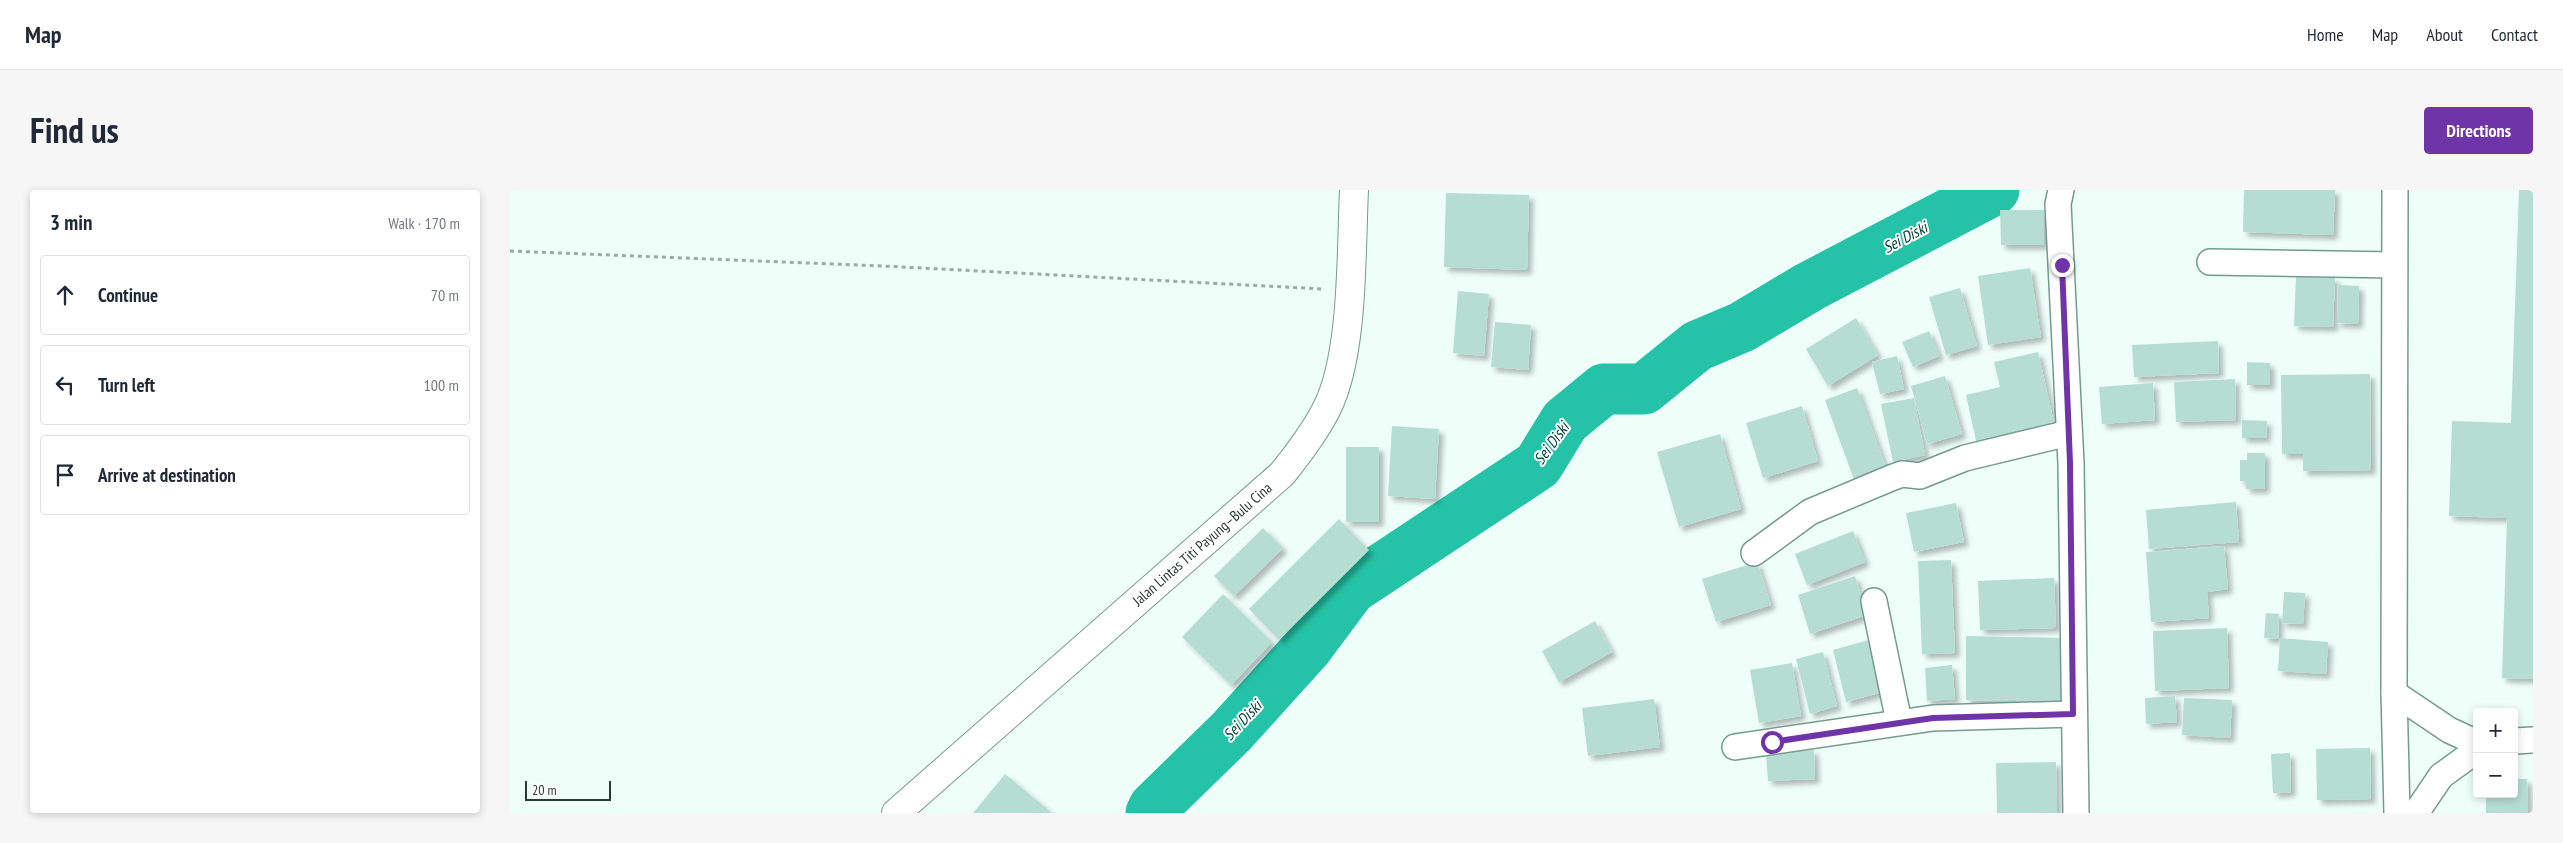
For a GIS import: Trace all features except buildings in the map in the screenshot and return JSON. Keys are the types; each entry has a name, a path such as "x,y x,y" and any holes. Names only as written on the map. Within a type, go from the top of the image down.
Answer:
{"main road":[{"name":"Jalan Lintas Titi Payung–Bulu Cina","path":"896,813 1282,474 1310,439 1328,407 1337,384 1344,350 1354,190"}],"street":[{"path":"2396,190 2394,265 2394,693 2397,813"},
{"path":"2059,197 2069,433 2076,813"},
{"path":"2210,262 2394,265"},
{"path":"1754,553 1810,512 1891,478 1902,474 1920,476 1965,458 2069,433"},
{"path":"1874,601 1900,722"},
{"path":"2394,693 2449,730 2473,741"},
{"path":"1735,747 1900,722 1976,716 2073,714"},
{"path":"2518,741 2533,740"},
{"path":"2416,813 2442,776 2473,753"}],"path":[{"path":"510,251 883,266 1349,290"}],"waterway":[{"name":"Sei Diski","path":"1151,813 1154,807 1231,732 1307,648 1351,589 1538,465 1565,421 1604,389 1644,389 1697,346 1742,327 1809,287 1994,190"}],"route":[{"path":"1772,742 1879,724 1933,718 2073,714 2070,463 2063,331 2062,265"}]}
